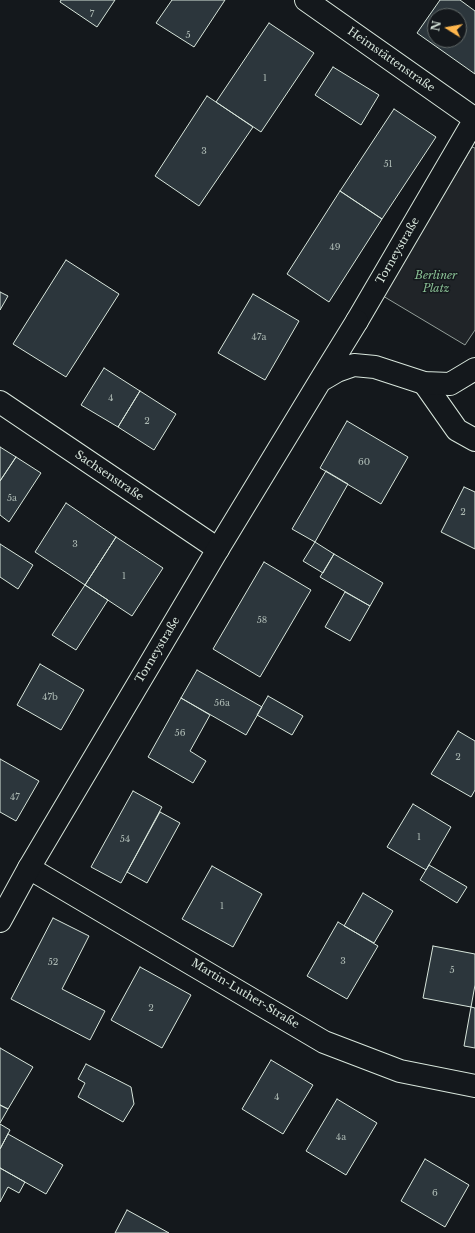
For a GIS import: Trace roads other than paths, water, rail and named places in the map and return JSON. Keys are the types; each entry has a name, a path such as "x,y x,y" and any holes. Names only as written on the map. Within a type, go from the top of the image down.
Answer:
{"street":[{"name":"Heimstättenstraße","path":"306,0 475,119"},
{"name":"Torneystraße","path":"0,921 29,868 218,549 357,321 475,119"},
{"name":"Torneystraße","path":"320,381 337,371 354,365 375,367 424,383 450,384 475,369"},
{"path":"424,383 457,430 475,440"},
{"name":"Sachsenstraße","path":"0,402 218,549"},
{"name":"Martin-Luther-Straße","path":"29,868 324,1042 400,1071 475,1086"}],"park label":[{"name":"Berliner Platz","path":"436,282"}]}
